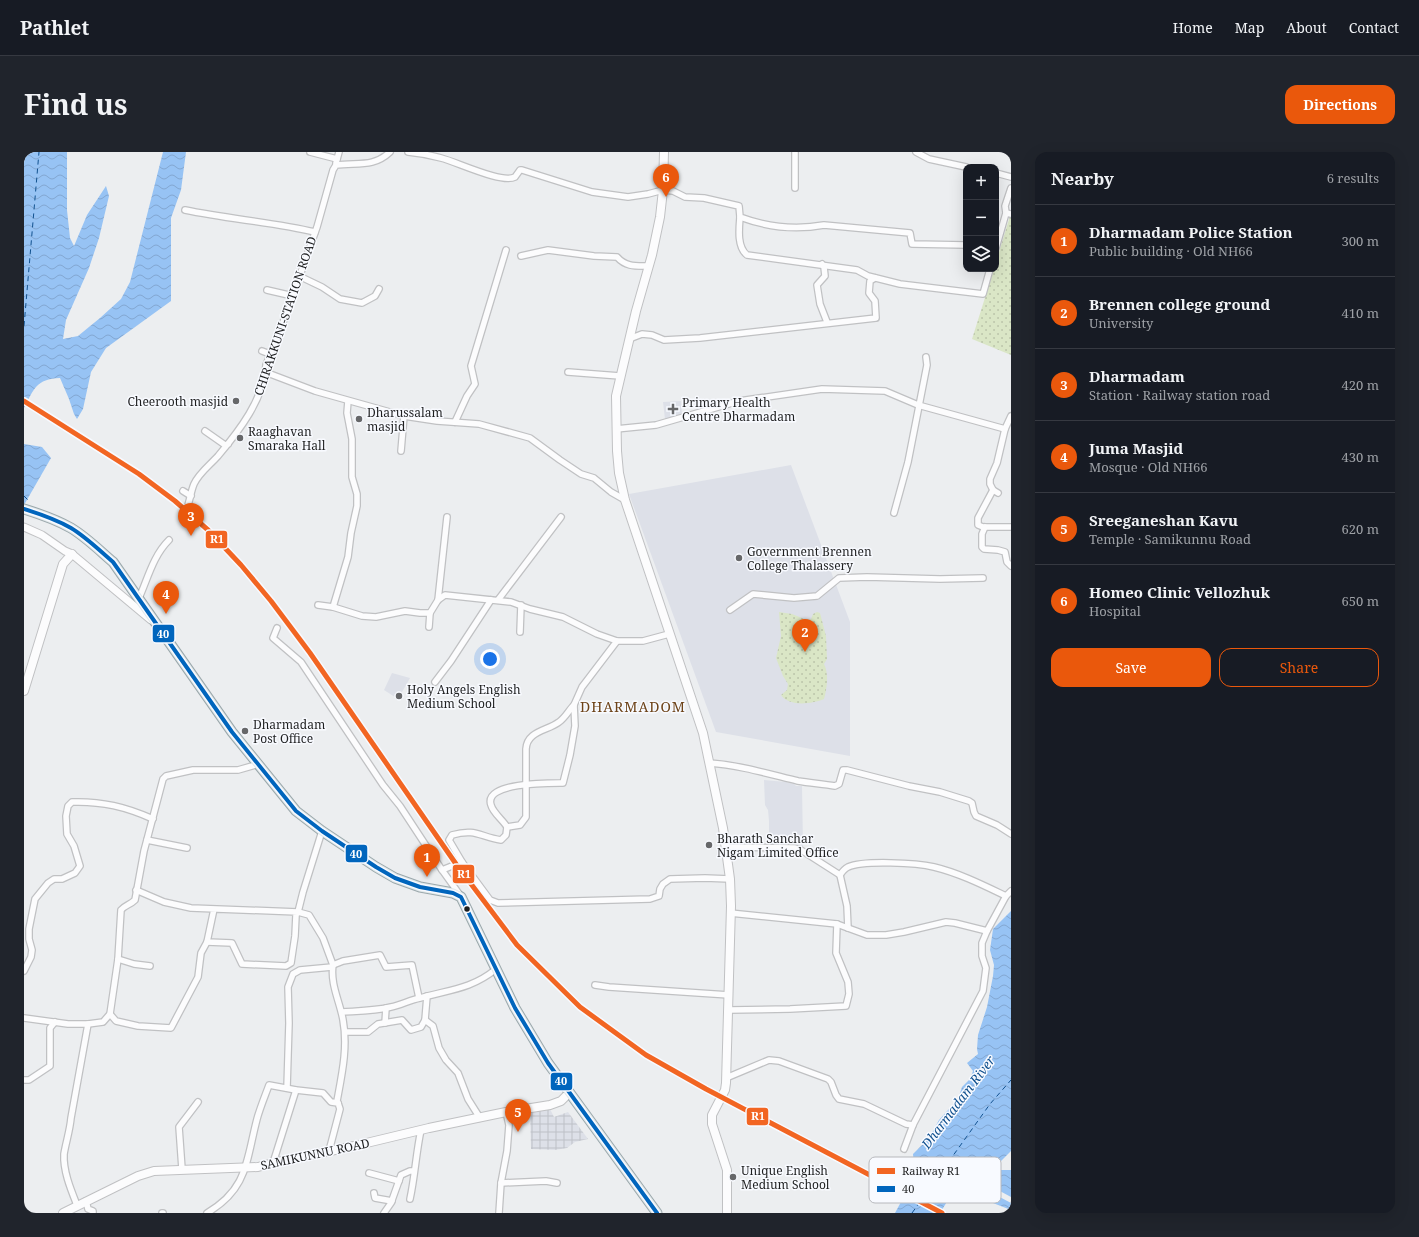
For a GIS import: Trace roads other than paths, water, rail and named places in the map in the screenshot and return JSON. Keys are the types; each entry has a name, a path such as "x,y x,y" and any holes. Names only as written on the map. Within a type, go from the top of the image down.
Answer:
{"main road":[{"path":"664,152 663,190 660,217 620,376 616,396 616,429 620,473 625,500 686,681 702,734 726,847 730,879 729,1010 726,1078 725,1090 712,1115 712,1124 727,1170 727,1213"},
{"path":"26,510 44,516 70,528 94,545 113,562 232,732 296,811 322,831 395,878 420,887 453,893 461,897 515,1008 548,1063 653,1212"},
{"path":"24,691 63,564 72,554"},
{"name":"SAMIKUNNU ROAD","path":"63,1213 138,1176 154,1171 258,1167 506,1112 550,1106 561,1101 570,1093"}],"street":[{"path":"310,152 337,162 372,163 379,161 390,152"},
{"name":"CHIRAKKUNI-STATION ROAD","path":"187,508 194,484 198,477 228,444 249,414 260,391 266,365 293,296 302,264 315,232 333,170 337,162 338,152"},
{"path":"408,152 440,158 486,174 508,179 515,177 520,170 522,170 592,192 628,197 663,190 673,191 685,197 704,198 739,206 739,230 741,245 742,251 747,255 822,264 857,270 868,276 900,284 983,294 989,272"},
{"path":"795,152 795,188"},
{"path":"916,152 929,159 963,166"},
{"path":"999,174 1011,177"},
{"path":"999,240 1008,214 1005,206 1011,188"},
{"path":"185,210 315,232"},
{"path":"740,217 764,224 783,226 810,227 824,225 910,233 912,244 963,245"},
{"path":"455,422 467,396 475,384 472,366 506,250"},
{"path":"521,256 548,250 594,256 617,257 623,263 632,266 648,266"},
{"path":"822,264 824,267 825,276 817,285 820,304 827,322"},
{"path":"299,276 322,287 340,299 362,303 375,296 379,289"},
{"path":"629,339 642,334 652,335 664,340 700,338 827,322 876,318 875,301 869,293 870,281 876,278"},
{"path":"267,290 293,296"},
{"path":"262,351 270,354"},
{"path":"894,513 908,462 926,365 926,357"},
{"path":"265,372 315,391 404,416 437,421 479,424 530,438 581,474 594,478 611,492 625,500"},
{"path":"568,372 620,376"},
{"path":"616,429 656,425 738,401 822,389 885,391 918,405 1005,429"},
{"path":"333,607 348,557 351,533 357,506 357,494 352,478 352,439 347,412 348,401"},
{"path":"401,451 404,416"},
{"path":"1011,417 1005,429 997,463 990,479 990,484 996,491 978,518 978,525 985,527 1011,527"},
{"path":"205,430 225,445 228,444"},
{"path":"183,491 191,496"},
{"path":"438,600 447,517"},
{"path":"498,600 561,517"},
{"path":"985,527 982,534 982,547 984,549 1005,552 1007,562 1011,566"},
{"path":"24,528 42,535 65,552 72,554 123,598 158,625"},
{"path":"139,598 153,562 161,548 169,540"},
{"path":"730,610 753,594 794,598 817,596 839,578 983,578"},
{"path":"428,627 430,613 438,600 441,597 450,595 498,600 521,605 563,617 597,634 617,641 643,641 669,634"},
{"path":"435,682 451,661 491,600"},
{"path":"520,632 521,605"},
{"path":"318,606 333,607 362,616 376,617 405,611 430,613"},
{"path":"277,628 273,638 301,662 383,785 400,806 461,897"},
{"path":"507,827 520,826 526,817 526,743 529,738 558,723 574,705 582,687 617,641"},
{"path":"574,705 575,726 563,783 525,784 506,788 492,795 490,799 491,805 507,827 506,835 501,840 476,832 467,832 450,837 450,844 490,900 498,903 650,899 659,896 660,889 666,881 670,879 730,879"},
{"path":"709,763 724,764 783,776 798,781 835,786 839,784 843,770 847,770 909,786 940,792 969,801 972,803 976,816 997,825 1011,834"},
{"path":"24,1018 88,1024 103,1022 110,1014 118,959 121,910 124,906 131,904 135,900 153,819 162,785 166,776 193,770 238,770 259,764"},
{"path":"24,971 31,957 32,950 29,939 29,929 35,899 48,883 54,879 62,879 75,873 80,866 74,846 67,834 66,816 68,806 72,802 104,803 133,810 153,819"},
{"path":"207,942 232,942 242,964 286,966 291,963 296,915 322,831"},
{"path":"148,840 187,848"},
{"path":"726,847 795,848 806,853 840,875 847,906 848,928"},
{"path":"442,870 462,862"},
{"path":"840,875 847,867 877,862 933,867 967,878 1006,896"},
{"path":"136,890 164,902 176,905 298,912 309,915 323,938 333,966 337,996 342,1012 345,1032 344,1064 337,1100 340,1109 329,1151"},
{"path":"904,1149 913,1125 983,991 986,968 982,956 982,943 1006,896 1011,891"},
{"path":"110,1014 116,1021 138,1026 170,1028 198,976 201,953 207,942 214,908"},
{"path":"730,913 837,924 861,934 875,936 904,932 946,922 987,931"},
{"path":"729,1010 790,1010 846,1006 849,994 848,982 836,952 837,924"},
{"path":"287,1088 289,1023 288,987 293,974 300,970 333,966 343,961 380,955 386,967 412,965 419,998"},
{"path":"118,959 134,964 150,966"},
{"path":"342,1012 386,1008 419,998 454,990 474,984 486,978 496,969"},
{"path":"595,985 729,995"},
{"path":"345,1032 368,1032 378,1024 402,1020 410,1030 421,1027 425,1020 427,996"},
{"path":"385,1023 386,1008"},
{"path":"425,1020 433,1026 439,1048 446,1060 458,1073 468,1099 480,1118"},
{"path":"24,1080 29,1080 50,1066 50,1028 55,1022"},
{"path":"77,1205 68,1178 64,1155 70,1132 71,1118 88,1024"},
{"path":"726,1078 769,1060 779,1061 828,1079 839,1099 864,1104 906,1124 913,1125"},
{"path":"207,1213 231,1195 236,1188 246,1167 257,1118 269,1085 323,1093 331,1102 338,1103"},
{"path":"273,1163 296,1090"},
{"path":"182,1169 179,1127 198,1102"},
{"path":"499,1213 501,1183 508,1151 509,1125 506,1112"},
{"path":"410,1199 413,1186 417,1147 421,1130"},
{"path":"384,1213 392,1201 401,1175 414,1171"},
{"path":"369,1173 399,1181"},
{"path":"501,1183 557,1183"},
{"path":"374,1193 375,1198 392,1201"},
{"path":"86,1201 88,1209 93,1211 93,1213"}],"water":[{"path":"24,152 67,152 67,210 70,238 74,246 87,215 106,186 109,196 99,238 89,268 66,320 63,339 78,336 121,299 130,282 163,152 186,152 181,190 171,218 171,301 106,348 91,372 83,409 77,419 60,378 46,380 37,386 33,390 24,408"},
{"path":"24,444 42,447 51,458 24,505"},
{"name":"Dharmadam River","path":"1011,911 1011,1151 1001,1161 1001,1157 913,1157 913,1154 929,1138 939,1120 958,1099 962,1087 970,1079 973,1071 967,1063 978,1054 978,1035 987,1007 993,976 994,965 990,950 993,929"},
{"path":"1001,1170 1011,1170 1011,1197 1001,1192"},
{"path":"1001,1198 1011,1203 1011,1210 993,1203 1001,1203"},
{"path":"900,1203 946,1203 940,1213 895,1213"}],"rail line":[{"name":"R1","path":"24,401 139,474 175,501 208,530 241,565 271,601 310,653 456,864 517,945 580,1007 646,1055 706,1089 869,1175"},
{"name":"R1","path":"923,1203 942,1213"}],"place":[{"name":"Homeo Clinic Vellozhuk","path":"666,197"},
{"name":"Cheerooth masjid","path":"236,401"},
{"name":"Primary Health Centre Dharmadam","path":"673,409"},
{"name":"Dharussalam masjid","path":"359,419"},
{"name":"Raaghavan Smaraka Hall","path":"240,438"},
{"name":"Dharmadam","path":"191,536"},
{"name":"Government Brennen College Thalassery","path":"739,558"},
{"name":"Juma Masjid","path":"166,614"},
{"name":"Brennen college ground","path":"805,652"},
{"name":"Holy Angels English Medium School","path":"399,696"},
{"name":"Dharmadam Post Office","path":"245,731"},
{"name":"Bharath Sanchar Nigam Limited Office","path":"709,845"},
{"name":"Dharmadam Police Station","path":"427,877"},
{"name":"Sreeganeshan Kavu","path":"518,1132"},
{"name":"Unique English Medium School","path":"733,1177"}],"district":[{"name":"DHARMADOM","path":"633,706"}]}
